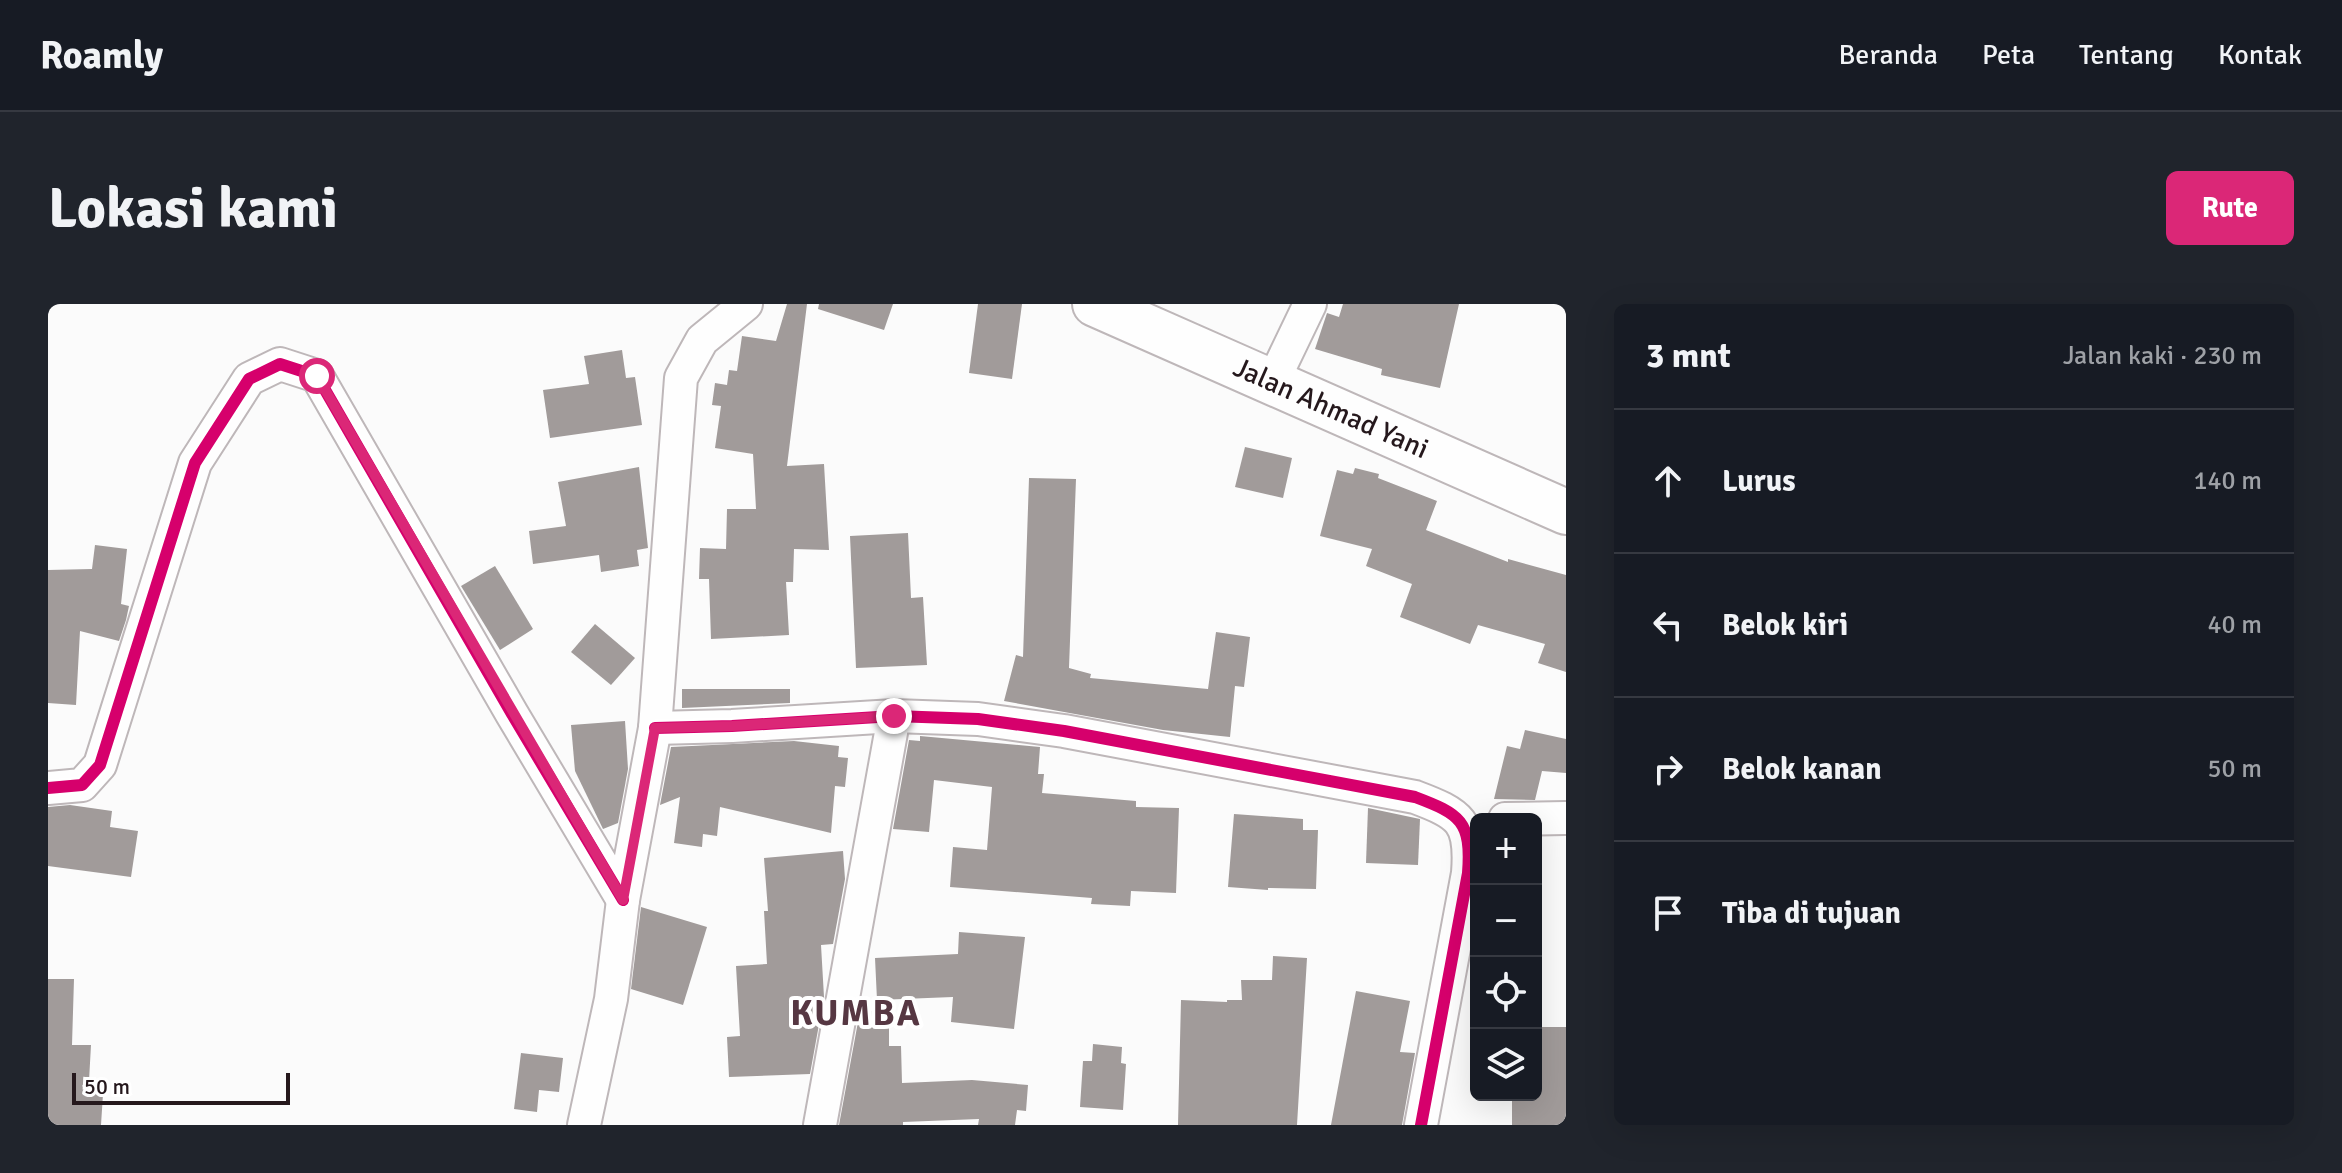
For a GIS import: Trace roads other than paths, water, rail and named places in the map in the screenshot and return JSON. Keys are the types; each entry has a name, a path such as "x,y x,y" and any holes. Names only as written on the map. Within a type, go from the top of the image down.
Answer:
{"highway":[{"name":"Jalan Ahmad Yani","path":"1095,304 1566,512"}],"street":[{"path":"584,1125 611,999 623,900 655,728 681,378 702,340 746,304"},
{"path":"1273,381 1310,304"},
{"path":"48,788 82,785 100,765 195,463 249,379 280,364 317,376 623,900"},
{"path":"655,728 894,716 978,719 1064,731 1415,797 1450,810 1469,822 1470,857 1421,1125"},
{"path":"820,1125 894,716"},
{"path":"1542,818 1566,818"}],"district":[{"name":"KUMBA","path":"856,1013"}]}
